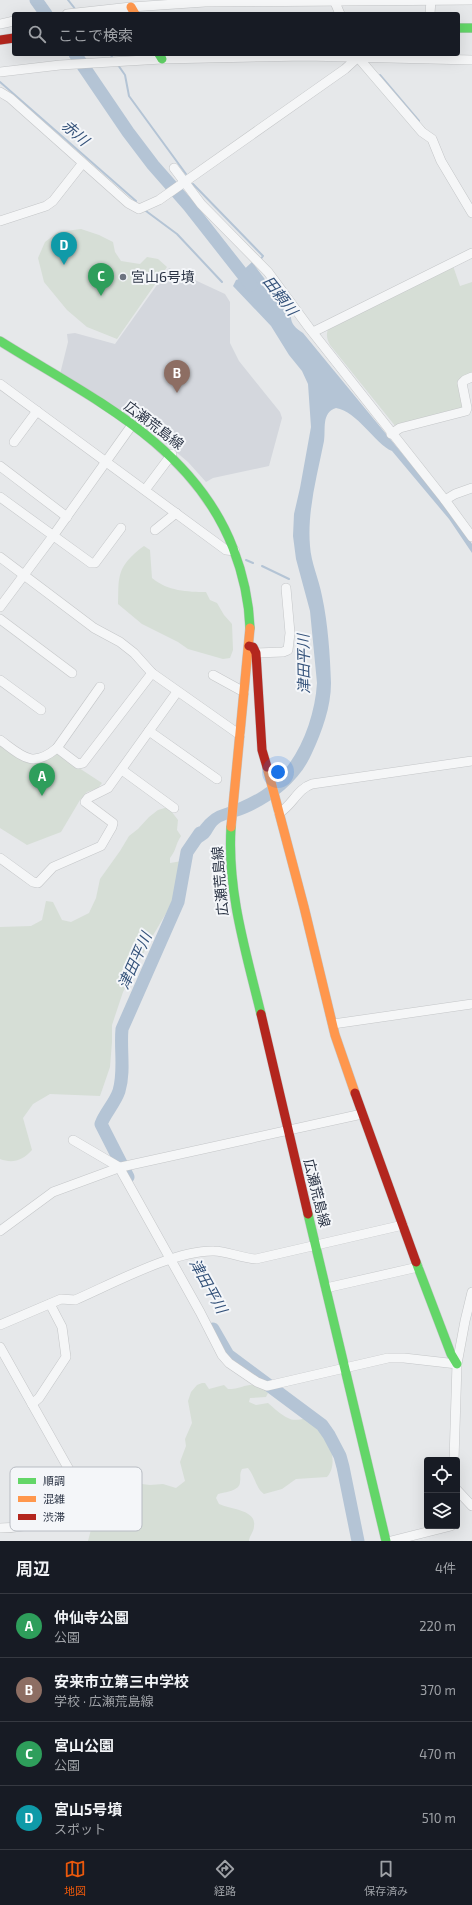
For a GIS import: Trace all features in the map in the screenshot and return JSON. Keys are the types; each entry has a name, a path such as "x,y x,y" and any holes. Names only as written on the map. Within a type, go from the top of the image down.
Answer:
{"main road":[{"path":"460,23 472,23"},
{"path":"460,28 472,28"},
{"path":"0,40 12,38"},
{"path":"0,44 12,42"},
{"name":"広瀬荒島線","path":"0,341 132,424 172,454 192,475 205,493 216,510 235,550 248,602 249,646 231,826 230,863 234,901 386,1541"},
{"path":"249,646 253,647 256,653 261,744 341,1056 418,1267 451,1354 457,1364"}],"street":[{"path":"430,12 431,0"},
{"path":"83,12 99,10 133,10 205,2 472,0"},
{"path":"335,1 339,12"},
{"path":"0,24 12,21"},
{"path":"0,72 136,61 161,56 356,56 431,57 472,60"},
{"path":"0,92 10,98 82,164 135,208 143,208 159,200 345,69 356,56"},
{"path":"356,56 369,69 422,132 432,139 441,161 472,213"},
{"path":"0,221 46,206 52,201 82,164"},
{"path":"174,168 183,183 200,204 268,272 391,434 445,500 472,538"},
{"path":"313,332 472,253"},
{"path":"391,434 400,428 466,411 467,408 462,383 472,377"},
{"path":"0,384 226,550 235,550"},
{"path":"14,442 37,411"},
{"path":"0,607 106,463 132,424"},
{"path":"145,490 172,454"},
{"path":"0,466 67,517"},
{"path":"445,500 455,494 472,488"},
{"path":"0,497 91,563 95,563 121,528"},
{"path":"155,530 176,513"},
{"path":"0,557 94,628 120,642 134,653 152,673 240,735"},
{"path":"256,653 283,652 289,648 290,633 286,588"},
{"path":"0,619 72,673"},
{"path":"57,748 78,764 83,763 152,673"},
{"path":"213,675 244,692"},
{"path":"0,680 41,710"},
{"path":"0,740 27,759 37,760 57,748 100,687"},
{"path":"0,858 33,882 38,883 53,867 101,846 112,827 112,824 86,802 88,798 108,788 177,692"},
{"path":"149,731 217,779"},
{"path":"279,813 286,808 303,789 312,784 472,761"},
{"path":"122,770 174,808"},
{"path":"333,1024 472,1004"},
{"path":"0,1231 53,1192 122,1166 287,1129 362,1114"},
{"path":"73,1140 122,1166 225,1358 257,1382 270,1385 388,1358 457,1364"},
{"path":"0,1325 61,1299 75,1300 172,1258 212,1251 243,1258 256,1259 403,1226"},
{"path":"326,1288 418,1267"},
{"path":"454,1457 457,1364 472,1292"},
{"path":"32,1404 39,1398 66,1357 62,1327 50,1304"},
{"path":"0,1347 67,1467"},
{"path":"460,1501 472,1506"},
{"path":"391,1541 439,1529"}],"shaded area":[{"path":"81,229 99,235 113,242 115,252 121,261 140,264 147,257 158,259 167,267 117,339 87,327 67,310 44,282 38,258 45,242 58,232"},
{"path":"453,266 460,286 472,282 472,375 460,379 463,410 396,427 330,345 327,337 328,329"},
{"path":"169,268 225,294 230,302 230,343 239,361 280,412 282,418 269,466 213,478 206,482 188,462 156,435 60,374 68,342 67,334 75,333 115,344"},
{"path":"144,546 150,550 152,578 164,586 178,590 206,592 210,600 217,603 224,615 232,624 233,650 230,658 223,659 188,649 178,642 142,624 118,604 119,579 123,568 131,557"},
{"path":"0,742 26,761 56,753 102,783 98,788 87,792 80,800 61,832 27,845 0,828"},
{"path":"168,807 178,820 177,830 181,836 170,858 170,863 182,861 181,873 171,905 123,992 112,1025 110,1067 100,1096 50,1094 33,1104 23,1118 32,1150 18,1160 9,1161 0,1159 0,927 31,926 42,920 46,901 53,902 62,920 71,922 89,913 96,898 100,879 129,836 158,810"},
{"path":"205,1383 209,1389 224,1385 228,1389 249,1385 258,1386 268,1393 266,1397 250,1398 249,1402 256,1405 268,1403 283,1415 291,1419 308,1419 315,1422 320,1427 331,1449 331,1471 327,1477 296,1479 282,1489 264,1494 259,1489 248,1468 242,1469 238,1487 232,1491 218,1494 216,1498 219,1504 247,1513 251,1517 254,1521 254,1526 249,1541 88,1541 91,1531 142,1531 142,1484 163,1484 176,1488 185,1481 180,1462 186,1446 185,1439 192,1423 188,1401 191,1392 197,1385"}],"water":[{"path":"252,262 291,314 291,320 294,325 303,333 456,519 472,544 472,553 449,519 392,451 379,442 358,421 344,410 336,408 331,410 326,417 325,422 324,441 311,507 309,533 313,565 319,583 326,617 330,661 331,692 325,719 316,745 307,763 301,772 285,789 257,808 221,822 217,825 208,838 190,849 193,838 199,827 207,818 217,811 262,791 288,766 306,732 316,695 317,683 310,611 296,559 293,536 294,514 311,427 308,384 302,371 289,355 271,326 233,286 236,280 239,279 237,276"}],"waterway":[{"name":"田頼川","path":"36,0 45,12"},
{"path":"68,0 76,10"},
{"name":"田頼川","path":"76,56 128,132 153,165 189,206 251,285"},
{"path":"111,56 114,60"},
{"path":"118,65 125,75 129,96 186,174"},
{"path":"380,75 419,121"},
{"name":"赤川","path":"0,82 136,201"},
{"path":"193,184 263,256 260,260"},
{"name":"赤川","path":"146,211 177,234 222,282"},
{"path":"246,560 253,563"},
{"path":"262,566 289,579"},
{"name":"津田平川","path":"128,1177 101,1124 113,1104 121,1083 122,1029 178,902 187,852 200,833"},
{"name":"津田平川","path":"213,1329 228,1355 322,1425 329,1435 340,1456 358,1541"}],"traffic: fast":[{"path":"460,28 472,28"},
{"path":"0,341 68,382 135,426 165,452 192,480 215,512 233,548 245,588 250,628"},
{"path":"231,827 232,875 235,898 244,945 261,1014"},
{"path":"308,1214 386,1541"},
{"path":"416,1262 451,1354 457,1364"}],"traffic: slow":[{"path":"131,7 134,12"},
{"path":"231,827 250,628"},
{"path":"267,767 304,907 335,1035 355,1093"}],"traffic: jam":[{"path":"0,40 12,38"},
{"path":"249,646 253,647 256,653 262,750 267,767"},
{"path":"261,1014 308,1214"},
{"path":"355,1093 416,1262"}],"place":[{"name":"宮山5号墳","path":"64,265"},
{"name":"宮山6号墳","path":"123,277"},
{"name":"宮山公園","path":"101,296"},
{"name":"安来市立第三中学校","path":"177,393"},
{"name":"仲仙寺公園","path":"42,796"}]}
